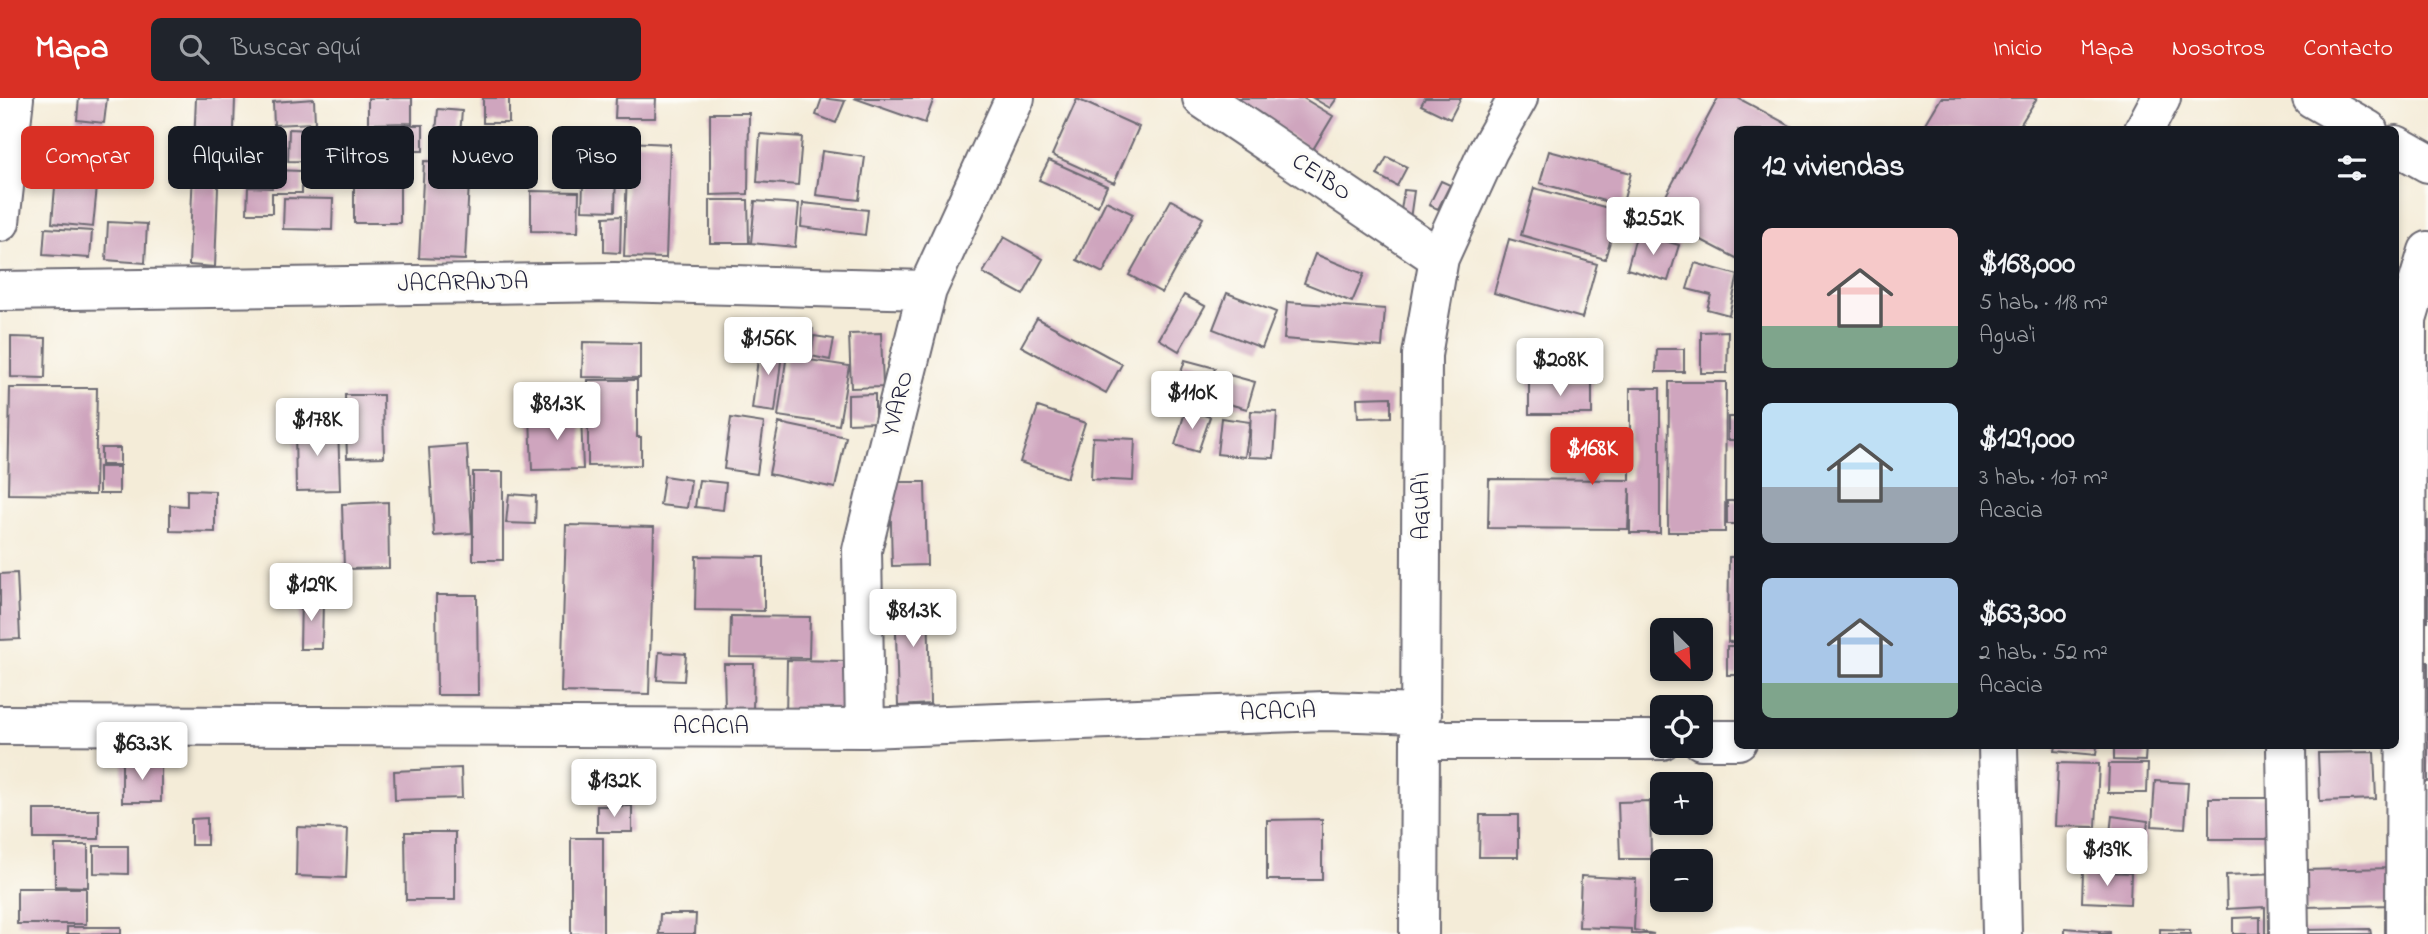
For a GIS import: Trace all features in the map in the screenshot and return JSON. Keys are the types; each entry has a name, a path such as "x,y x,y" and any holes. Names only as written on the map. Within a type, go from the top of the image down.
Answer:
{"street":[{"path":"0,222 14,98"},
{"name":"YVARO","path":"865,728 862,550 927,290 1015,98"},
{"name":"AGUA'I","path":"1419,934 1422,355 1439,258 1488,151 1518,98"},
{"path":"2146,126 2161,98"},
{"path":"2312,98 2361,126"},
{"name":"CEIBO","path":"1206,99 1439,258"},
{"path":"2399,147 2428,163"},
{"path":"2405,934 2407,320 2428,251"},
{"name":"JACARANDA","path":"0,291 615,282 927,290"},
{"name":"ACACIA","path":"0,725 865,728 1326,712 1421,727 1650,739"},
{"path":"1713,740 1734,740"},
{"path":"1998,749 2002,934"},
{"path":"2286,749 2289,934"}],"building":[{"path":"79,98 107,98 104,123 77,120"},
{"path":"196,98 235,98 234,126 195,126"},
{"path":"368,98 412,98 412,123 368,124"},
{"path":"483,98 509,98 509,123 483,123"},
{"path":"616,98 656,98 655,118 615,118"},
{"path":"822,98 845,101 836,123 816,115"},
{"path":"854,98 934,98 925,123"},
{"path":"1234,98 1303,98 1333,116 1312,151"},
{"path":"1313,98 1337,98 1330,108"},
{"path":"1425,98 1461,98 1450,119 1421,105"},
{"path":"1718,98 1738,98 1790,126 1734,126 1734,257 1655,216"},
{"path":"1941,98 2037,98 2020,126 1924,126"},
{"path":"314,99 315,123 274,125 273,102"},
{"path":"1077,99 1139,127 1114,183 1052,155"},
{"path":"438,109 462,111 461,126 437,126"},
{"path":"710,113 749,113 748,194 710,195"},
{"path":"423,125 423,151 414,151 414,126 403,126"},
{"path":"289,129 301,130 301,161 288,161"},
{"path":"760,134 802,137 798,185 757,182"},
{"path":"641,143 670,144 666,258 624,257 626,189 641,189"},
{"path":"822,151 865,157 859,200 816,195"},
{"path":"1549,151 1631,173 1622,206 1540,183"},
{"path":"1387,157 1407,167 1397,186 1377,175"},
{"path":"1049,160 1107,186 1098,206 1039,180"},
{"path":"424,161 428,161 428,189 469,189 465,260 419,258"},
{"path":"287,170 301,171 302,193 272,193 272,213 247,213 248,189 287,189"},
{"path":"1441,181 1450,185 1438,209 1429,205"},
{"path":"1534,188 1619,211 1605,259 1521,235"},
{"path":"55,189 97,189 93,227 52,223"},
{"path":"192,189 218,189 215,267 189,265"},
{"path":"354,189 400,189 400,223 354,223"},
{"path":"583,189 616,189 615,211 582,210"},
{"path":"1404,190 1414,191 1410,219 1400,217"},
{"path":"531,191 579,192 578,232 531,231"},
{"path":"284,198 333,199 332,230 283,229"},
{"path":"710,200 748,200 749,243 710,243"},
{"path":"1171,200 1203,218 1162,293 1129,275"},
{"path":"755,201 799,204 795,247 751,243"},
{"path":"1106,201 1133,214 1103,273 1077,260"},
{"path":"803,203 868,210 865,235 801,227"},
{"path":"621,216 620,253 604,252 604,217"},
{"path":"108,222 147,224 145,263 106,260"},
{"path":"45,228 92,231 90,258 43,255"},
{"path":"1637,233 1679,245 1668,281 1627,269"},
{"path":"1004,237 1043,259 1023,295 983,273"},
{"path":"1509,239 1597,264 1582,318 1494,293"},
{"path":"1315,254 1364,274 1352,302 1304,283"},
{"path":"1695,263 1734,274 1734,293 1729,315 1707,309 1711,295 1687,289"},
{"path":"1227,293 1276,312 1262,348 1213,329"},
{"path":"1184,295 1205,306 1179,351 1159,339"},
{"path":"1287,302 1385,309 1382,347 1284,339"},
{"path":"1037,318 1122,364 1106,393 1021,346"},
{"path":"791,326 813,329 809,360 849,366 839,425 778,416"},
{"path":"1728,331 1727,373 1701,373 1701,332"},
{"path":"881,333 883,387 851,388 849,334"},
{"path":"814,336 834,339 830,360 811,356"},
{"path":"11,337 46,338 45,378 11,377"},
{"path":"583,342 640,343 640,378 582,377"},
{"path":"760,342 783,344 775,412 752,409"},
{"path":"1558,346 1578,348 1577,362 1557,361"},
{"path":"1657,349 1684,349 1684,372 1656,372"},
{"path":"1185,360 1215,368 1204,407 1173,398"},
{"path":"1222,373 1255,382 1247,409 1214,400"},
{"path":"588,380 637,380 637,437 641,437 641,465 588,466"},
{"path":"1529,381 1592,382 1592,414 1529,414"},
{"path":"1669,382 1726,382 1725,532 1668,532"},
{"path":"10,388 97,388 95,495 8,494"},
{"path":"1630,388 1660,388 1660,533 1630,533 1630,488 1628,529 1488,528 1489,479 1630,480"},
{"path":"875,394 875,422 848,423 848,395"},
{"path":"345,395 383,395 384,457 347,458"},
{"path":"1391,397 1391,417 1358,418 1357,398"},
{"path":"1038,407 1085,423 1067,478 1020,462"},
{"path":"1186,409 1210,417 1198,452 1175,445"},
{"path":"1251,411 1277,412 1274,458 1249,457"},
{"path":"581,414 583,469 532,470 530,416"},
{"path":"1728,417 1734,417 1734,440 1728,440"},
{"path":"731,418 764,423 757,474 724,469"},
{"path":"1221,418 1250,422 1245,457 1217,454"},
{"path":"779,423 846,437 835,488 769,474"},
{"path":"338,425 340,490 296,491 295,426"},
{"path":"1093,437 1135,439 1133,481 1091,479"},
{"path":"467,445 472,533 434,536 429,448"},
{"path":"101,448 120,448 120,465 101,465"},
{"path":"99,467 119,467 119,494 99,494"},
{"path":"473,472 503,472 503,560 473,560"},
{"path":"664,476 691,480 687,508 660,505"},
{"path":"699,480 726,483 723,510 695,507"},
{"path":"890,482 925,482 927,565 892,566"},
{"path":"187,490 215,491 215,532 170,531 170,505 187,506"},
{"path":"509,494 536,496 535,524 506,523"},
{"path":"1727,501 1734,501 1734,524 1727,524"},
{"path":"388,502 389,568 344,569 342,504"},
{"path":"2415,521 2428,521 2428,584 2416,584"},
{"path":"566,525 654,527 649,694 561,692"},
{"path":"696,556 764,557 764,611 695,610"},
{"path":"1729,557 1734,557 1734,642 1728,642"},
{"path":"17,573 20,639 0,640 0,574"},
{"path":"2419,590 2428,590 2428,621 2420,621"},
{"path":"928,594 930,704 898,706 895,595"},
{"path":"436,595 477,595 478,695 437,695"},
{"path":"301,597 323,598 322,649 300,649"},
{"path":"731,616 810,617 809,658 730,657"},
{"path":"1727,646 1734,646 1734,675 1727,675"},
{"path":"659,652 686,654 684,681 657,680"},
{"path":"787,660 846,661 845,720 786,720"},
{"path":"2422,662 2428,662 2428,711 2422,711"},
{"path":"724,664 754,664 753,710 725,711"},
{"path":"2424,717 2428,717 2428,782 2424,782"},
{"path":"2055,749 2097,749 2096,755"},
{"path":"2114,749 2146,749 2145,761 2114,760"},
{"path":"2374,752 2376,799 2320,801 2318,753"},
{"path":"122,762 161,762 161,802 122,802"},
{"path":"2058,763 2099,764 2096,827 2055,826"},
{"path":"2109,764 2148,764 2147,793 2108,793"},
{"path":"461,768 462,798 395,800 394,771"},
{"path":"2155,781 2188,783 2185,828 2152,826"},
{"path":"2209,798 2277,798 2276,839 2209,839"},
{"path":"1650,801 1650,859 1620,859 1618,802"},
{"path":"597,806 632,806 632,832 597,832"},
{"path":"34,810 99,810 99,839 34,839"},
{"path":"1480,815 1518,815 1518,857 1479,857"},
{"path":"2112,816 2148,821 2144,854 2108,851"},
{"path":"207,818 207,845 191,845 191,819"},
{"path":"1322,819 1322,880 1267,880 1267,820"},
{"path":"297,827 348,829 346,878 296,876"},
{"path":"405,832 455,832 455,900 406,900"},
{"path":"571,838 603,838 603,934 571,934"},
{"path":"55,845 88,845 88,887 55,886"},
{"path":"94,846 128,846 128,874 94,873"},
{"path":"2393,868 2393,905 2305,907 2303,870"},
{"path":"2083,871 2131,873 2130,904 2082,902"},
{"path":"2281,873 2283,934 2265,934 2265,907 2227,909 2226,875"},
{"path":"1581,876 1636,879 1634,930 1654,934 1631,934 1631,929 1579,927"},
{"path":"17,888 86,888 86,924 17,924"},
{"path":"660,914 696,914 695,934 659,934"},
{"path":"2260,917 2260,934 2233,934 2233,918"},
{"path":"67,927 121,927 121,934 67,934"},
{"path":"2065,928 2110,932 2110,934 2065,934"},
{"path":"2160,929 2190,930 2190,934 2160,934"},
{"path":"2370,929 2371,934 2300,934 2300,930"}]}
